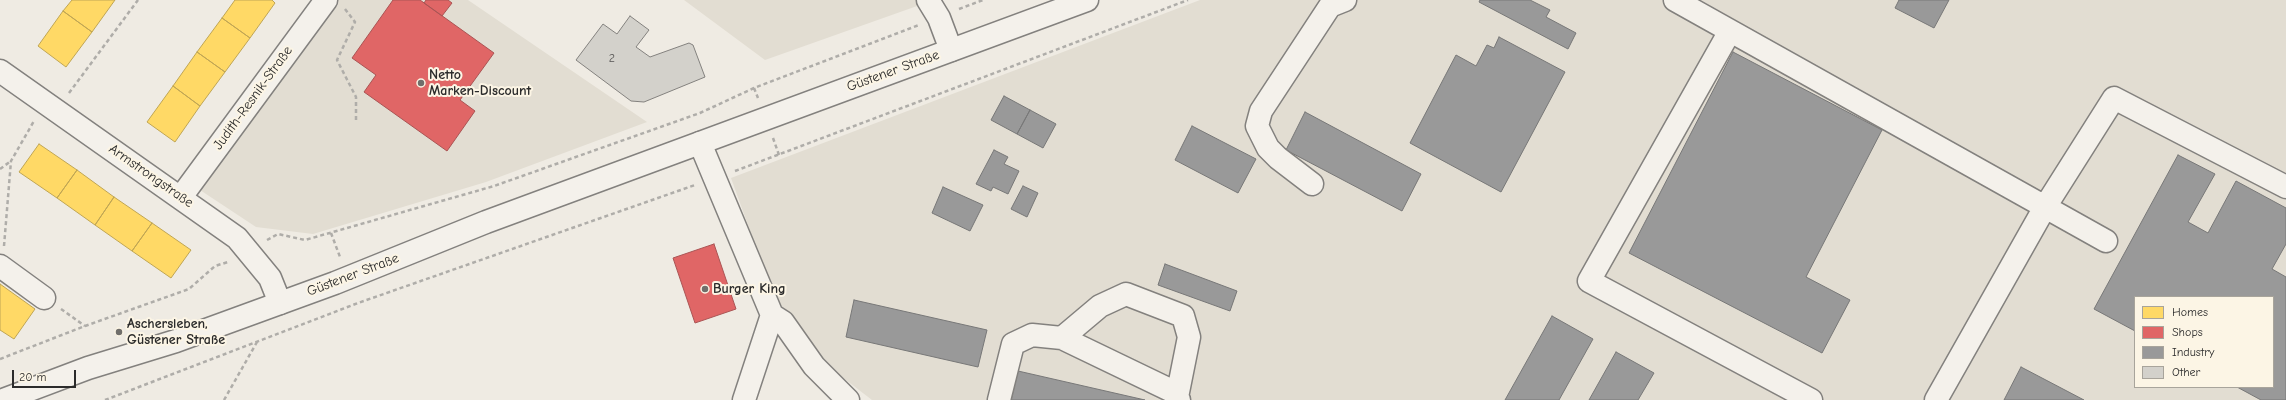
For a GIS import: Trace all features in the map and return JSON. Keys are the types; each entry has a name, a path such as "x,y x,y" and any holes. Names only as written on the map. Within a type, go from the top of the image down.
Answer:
{"main road":[{"name":"Güstener Straße","path":"3,400 88,368 176,341 280,303 361,273 486,222 1087,0"},
{"path":"1312,184 1278,158 1268,148 1257,126 1261,111 1330,6 1345,0"},
{"path":"1675,0 2106,241"},
{"name":"Judith-Resnik-Straße","path":"181,197 333,3"},
{"path":"933,9 951,50"},
{"path":"1730,31 1589,281 1811,400"},
{"name":"Armstrongstraße","path":"0,71 222,225 249,251 270,278 280,303"},
{"path":"1936,400 2045,207 2114,98 2286,187"},
{"path":"700,143 772,315 783,322 814,366 848,400"},
{"path":"1,267 44,298"},
{"path":"1062,338 1100,306 1126,294 1183,316 1189,337 1178,399"},
{"path":"744,400 772,315"},
{"path":"999,400 1013,344 1032,335 1062,338 1172,391 1178,399"}],"path":[{"path":"0,169 11,161 36,118 56,111 138,0"},
{"path":"0,359 85,326 189,289 215,266 231,262 278,234 305,240 494,186 700,113 933,9 983,0"},
{"path":"105,400 257,341 366,301 714,179 1188,0"},
{"path":"333,3 355,22 337,60 356,97 356,120"},
{"path":"1,267 11,161"},
{"path":"44,298 85,326"},
{"path":"224,400 257,341"}],"shaded area":[{"path":"337,0 468,0 647,122 486,182 313,234 256,227 200,190"},
{"path":"684,0 934,0 765,60"},
{"path":"1200,0 2286,0 2286,400 872,400 833,370 775,300 731,178"}],"building: Homes":[{"path":"72,0 115,0 92,32 63,11"},
{"path":"235,0 272,0 275,3 250,38 222,18"},
{"path":"63,11 92,32 66,67 38,46"},
{"path":"222,18 250,38 225,72 197,52"},
{"path":"197,52 225,72 200,106 173,86"},
{"path":"173,86 200,106 175,142 147,122"},
{"path":"39,144 77,170 57,198 19,172"},
{"path":"77,170 114,197 95,225 57,198"},
{"path":"114,197 152,223 132,251 95,225"},
{"path":"152,223 191,250 171,278 132,251"},
{"path":"0,284 35,309 14,339 0,330"}],"building: Shops":[{"name":"Netto Marken-Discount","path":"393,0 420,0 494,53 460,100 475,111 447,151 364,92 376,75 352,58"},
{"path":"426,0 448,0 452,3 442,16 424,3"},
{"path":"714,244 736,309 695,323 673,258"}],"building: Industry":[{"path":"1480,0 1530,0 1550,10 1546,17 1576,33 1568,49 1479,2"},
{"path":"1899,0 1949,0 1934,28 1895,8"},
{"path":"1499,37 1565,72 1501,192 1410,143 1456,55 1476,66 1487,45 1494,48"},
{"path":"1733,52 1882,130 1806,277 1850,300 1822,353 1629,253"},
{"path":"1004,96 1030,110 1017,134 991,120"},
{"path":"1030,110 1056,124 1043,148 1017,134"},
{"path":"1305,112 1421,174 1402,211 1286,150"},
{"path":"1192,126 1256,159 1238,193 1175,160"},
{"path":"994,150 1008,157 1004,164 1019,171 1008,194 993,187 991,191 976,184"},
{"path":"2178,155 2215,174 2188,222 2208,233 2236,181 2286,208 2286,244 2272,269 2286,277 2286,400 2261,400 2239,388 2274,388 2274,296 2134,296 2134,330 2094,309"},
{"path":"1023,186 1038,193 1027,217 1011,209"},
{"path":"943,187 983,205 970,231 932,213"},
{"path":"1165,264 1237,291 1230,311 1158,285"},
{"path":"854,300 987,330 978,367 846,337"},
{"path":"1552,316 1593,339 1559,400 1505,400"},
{"path":"1616,352 1654,373 1638,400 1589,400"},
{"path":"2021,367 2084,400 2004,400"},
{"path":"1018,371 1145,400 1011,400"}],"building: Other":[{"path":"630,16 649,30 636,47 650,57 689,43 693,45 705,77 644,102 631,101 576,60 603,24 617,34"}],"place":[{"name":"Netto Marken-Discount","path":"421,83"},
{"name":"Burger King","path":"705,289"},
{"name":"Aschersleben, Güstener Straße","path":"119,332"}]}
